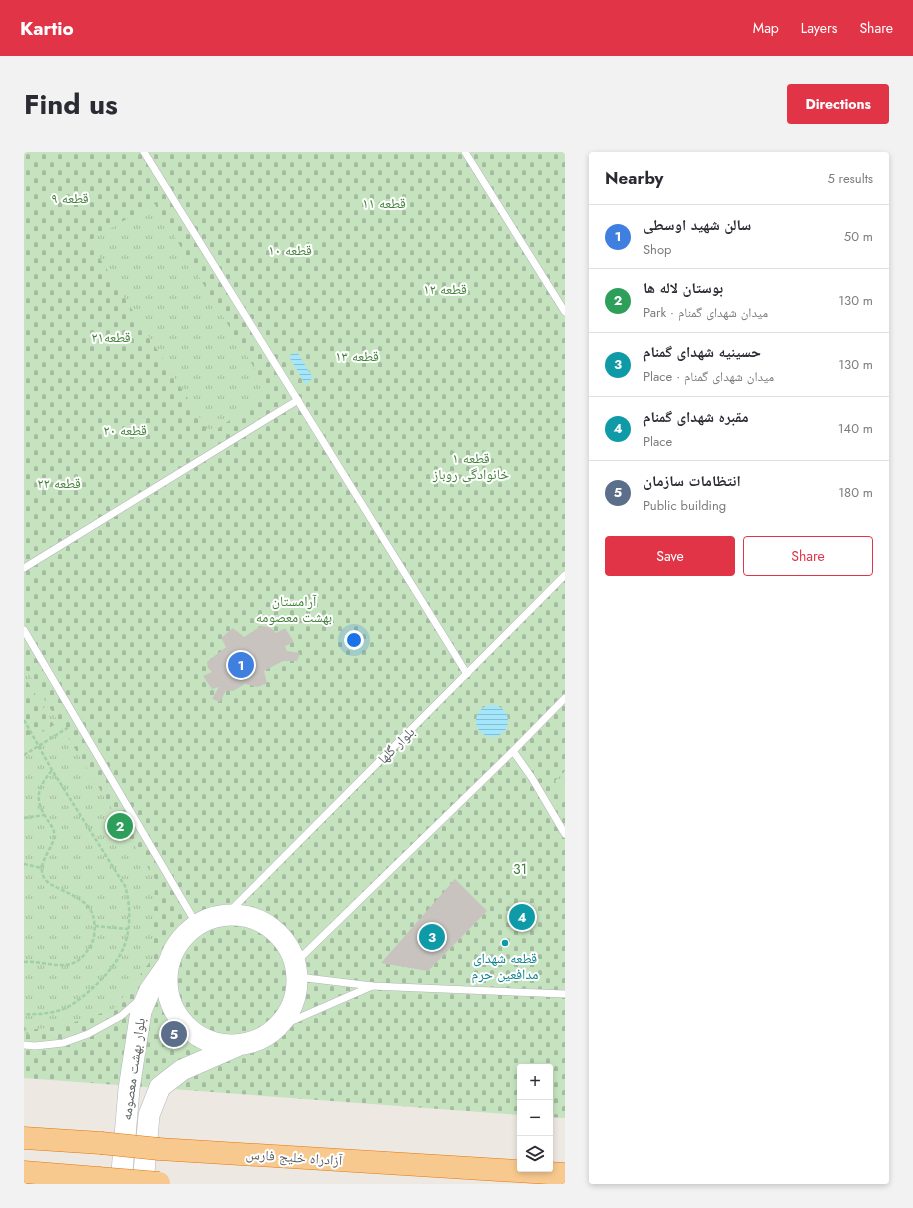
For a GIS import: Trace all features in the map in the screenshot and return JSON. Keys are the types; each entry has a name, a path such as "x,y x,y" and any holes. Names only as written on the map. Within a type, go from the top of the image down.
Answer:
{"highway":[{"name":"آزادراه خلیج فارس","path":"24,1138 101,1143 159,1149 565,1174"},
{"path":"24,1172 158,1184"},
{"path":"24,1184 62,1175"}],"main road":[{"path":"227,914 242,915 257,919 270,926 281,936 290,949 297,970 296,996 289,1013 278,1027 259,1040 238,1045 220,1045 203,1039 188,1029 176,1015 169,998 167,980 169,962 175,948 185,935 197,925 211,918 227,914"},
{"name":"بلوار بهشت معصومه","path":"121,1184 129,1089 141,1011 150,990 169,962"},
{"name":"بلوار بهشت معصومه","path":"158,1184 149,1115 160,1087 182,1070 238,1045"}],"lane":[{"path":"144,152 467,674"},
{"path":"464,152 565,312"},
{"path":"24,568 298,400"},
{"name":"بلوار گلها","path":"227,914 565,575"},
{"path":"24,630 197,925"},
{"path":"297,970 565,698"},
{"path":"513,751 532,778 565,834"},
{"path":"297,970 372,986 565,994"},
{"path":"278,1027 372,986"},
{"path":"24,1045 35,1046 63,1043 88,1034 121,1016 150,990"}],"path":[{"path":"24,720 52,770 126,886 129,896 128,929 124,949 117,961 97,984 78,1000 65,1008 53,1012 24,1014"},
{"path":"24,756 78,722"},
{"path":"24,962 32,961 64,965 72,964 82,957 89,949 93,940 95,926 89,906 80,899 48,882 43,876 42,872 42,868 54,840 54,831 39,806 38,794 52,770"},
{"path":"24,818 44,815"},
{"path":"24,864 42,868"},
{"path":"95,926 128,929"}],"green space":[{"name":"آرامستان بهشت معصومه","path":"24,152 565,152 565,1118 553,1117 553,1064 517,1064 517,1115 24,1078"},
{"path":"154,203 264,384 259,400 210,434 89,241"},
{"path":"24,666 155,879 153,958 114,1009 63,1026 24,1032 24,743 54,725 24,676"},
{"path":"565,771 565,797 555,781"}],"water":[{"path":"297,352 313,378 305,384 289,356"},
{"path":"489,705 495,705 504,709 508,721 504,733 495,737 489,737 480,733 476,724 476,718 480,709"}],"building":[{"path":"261,626 270,627 276,633 285,628 294,642 285,646 287,651 300,653 297,661 283,661 264,671 267,683 258,687 245,684 233,691 226,690 220,702 212,699 219,687 212,689 203,676 212,672 208,668 207,662 226,647 221,638 233,628 244,637"},
{"path":"455,879 487,911 428,971 381,963"},
{"path":"518,908 526,908 531,913 529,924 526,926 518,926 513,921 513,913"},
{"path":"174,1020 183,1024 187,1033 183,1042 174,1046 165,1042 161,1033 165,1024"}],"place":[{"name":"سالن شهید اوسطی","path":"241,665"},
{"name":"بوستان لاله ها","path":"120,826"},
{"name":"مقبره شهدای گمنام","path":"522,917"},
{"name":"حسینیه شهدای گمنام","path":"432,937"},
{"name":"قطعه شهدای مدافعین حرم","path":"505,943"},
{"name":"انتظامات سازمان","path":"174,1034"}],"park label":[{"name":"قطعه ۹","path":"70,198"},
{"name":"قطعه ۱۱","path":"384,203"},
{"name":"قطعه ۱۰","path":"290,250"},
{"name":"قطعه ۱۲","path":"445,289"},
{"name":"قطعه۲۱","path":"111,337"},
{"name":"قطعه ۱۳","path":"357,356"},
{"name":"قطعه ۲۰","path":"125,430"},
{"name":"قطعه ۱ خانوادگی روباز","path":"471,466"},
{"name":"قطعه ۲۲","path":"59,483"},
{"name":"31","path":"520,869"}]}
